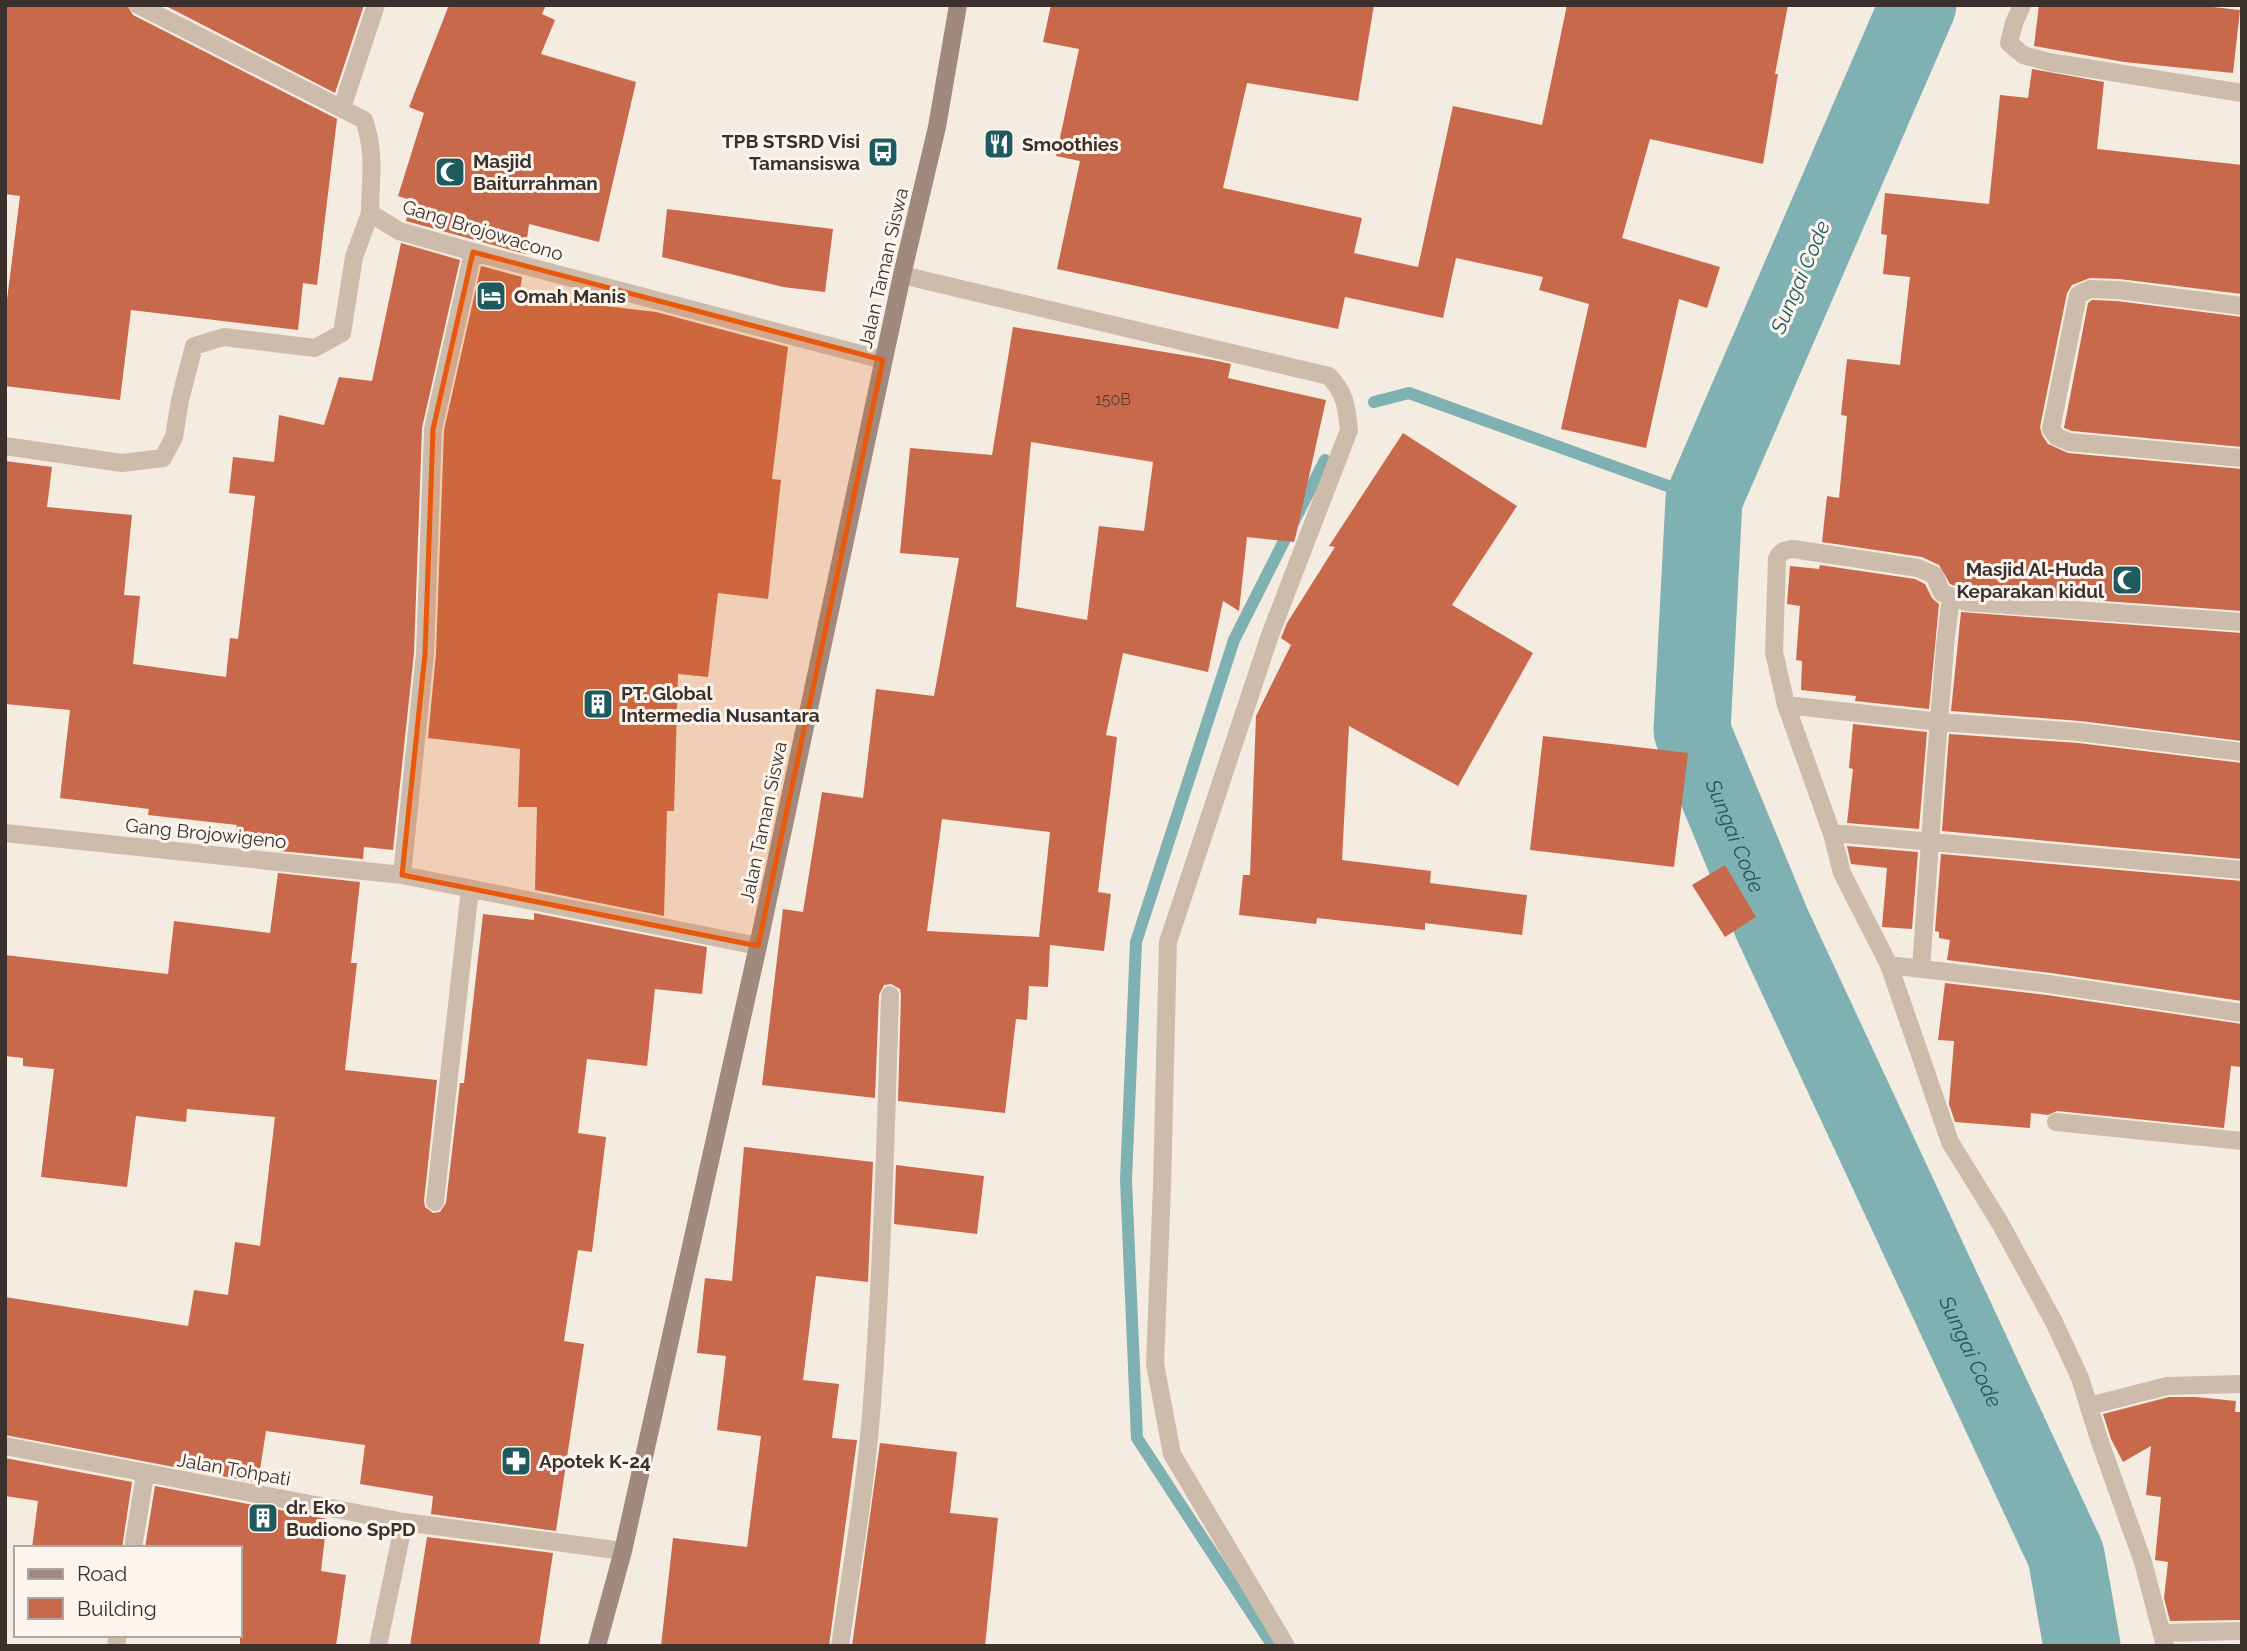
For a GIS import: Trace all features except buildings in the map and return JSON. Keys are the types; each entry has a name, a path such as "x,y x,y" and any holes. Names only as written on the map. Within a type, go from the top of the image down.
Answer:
{"main road":[{"name":"Jalan Taman Siswa","path":"597,1646 623,1551 758,946 883,360 937,127 958,5"}],"street":[{"path":"5,446 122,463 163,458 174,437 194,346 224,337 314,348 342,333 354,257 370,213 374,164 364,120 138,5"},
{"path":"342,108 376,5"},
{"path":"2022,5 2009,43 2023,55 2049,62 2242,93"},
{"name":"Gang Brojowacono","path":"370,213 400,230 473,252 883,360"},
{"path":"401,875 425,654 433,429 473,252"},
{"path":"902,275 1329,376 1345,399 1349,430 1270,635 1168,942 1155,1364 1171,1454 1286,1646"},
{"path":"2242,306 2118,290 2090,289 2078,295 2051,429 2057,437 2069,442 2242,458"},
{"path":"2242,622 1966,602 1942,593 1934,575 1918,568 1793,549 1779,554 1777,559 1774,652 1786,705 1832,834 1842,873 1889,965 1950,1142 2000,1223 2054,1322 2080,1378 2143,1562 2163,1639 2242,1631"},
{"path":"1921,969 1951,598"},
{"path":"1786,705 1940,722 2079,732 2242,752"},
{"name":"Gang Brojowigeno","path":"5,833 401,875 758,946"},
{"path":"1832,834 2242,870"},
{"path":"435,1202 470,889"},
{"path":"1889,965 2049,984 2242,1013"},
{"path":"840,1646 863,1491 872,1405 886,1143 890,995"},
{"path":"2056,1122 2242,1141"},
{"path":"2089,1406 2167,1387 2242,1384"},
{"name":"Jalan Tohpati","path":"5,1446 145,1475 404,1522 623,1551"},
{"path":"133,1546 145,1475"},
{"path":"378,1646 404,1522"}],"highlighted area":[{"path":"473,252 883,360 758,946 402,875 425,654 433,429"}],"waterway":[{"name":"Sungai Code","path":"1918,5 1704,499 1692,731 1772,924 2066,1555 2082,1646"},
{"path":"1374,402 1409,393 1704,499"},
{"path":"1273,1646 1137,1438 1126,1180 1136,942 1234,640 1325,460"}],"place":[{"name":"Smoothies","path":"999,144"},
{"name":"TPB STSRD Visi Tamansiswa","path":"883,152"},
{"name":"Masjid Baiturrahman","path":"450,172"},
{"name":"Omah Manis","path":"491,296"},
{"name":"Masjid Al-Huda Keparakan kidul","path":"2127,580"},
{"name":"PT. Global Intermedia Nusantara","path":"598,704"},
{"name":"Apotek K-24","path":"516,1461"},
{"name":"dr. Eko Budiono SpPD","path":"263,1518"}]}
